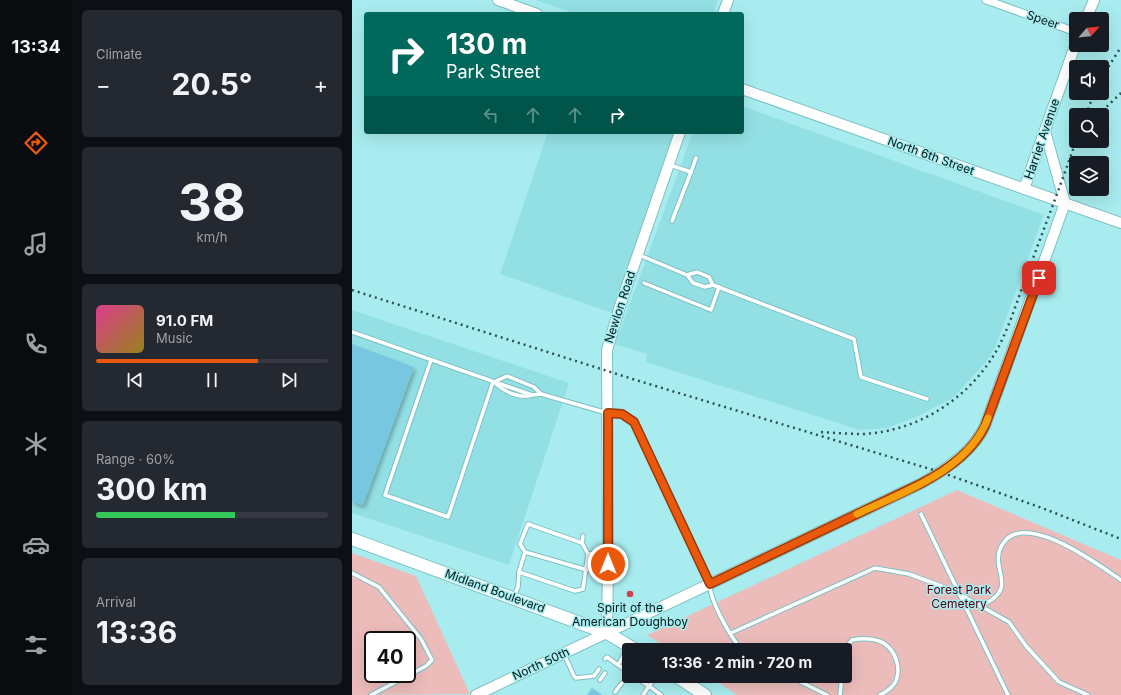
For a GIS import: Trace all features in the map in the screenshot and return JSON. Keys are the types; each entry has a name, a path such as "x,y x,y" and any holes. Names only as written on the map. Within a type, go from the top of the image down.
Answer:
{"main road":[{"name":"Midland Boulevard","path":"352,539 606,633 624,643"},
{"path":"685,683 699,693"}],"street":[{"path":"498,0 531,12"},
{"path":"724,12 728,0"},
{"name":"Speer","path":"986,0 1069,30"},
{"path":"1089,12 1094,0"},
{"name":"Harriet Avenue","path":"1024,189 1073,52"},
{"name":"North 6th Street","path":"744,90 1121,223"},
{"path":"1045,131 1065,203"},
{"name":"Newlon Road","path":"606,633 608,551 608,413 605,358 608,341 679,134"},
{"name":"North 50th","path":"482,694 564,653 884,501 940,472 965,452 982,431 1065,203"},
{"path":"608,413 622,414 634,422 710,584"}],"lane":[{"path":"672,221 696,158"},
{"path":"669,164 691,172"},
{"path":"638,254 687,275 693,283 704,287 713,285 719,287 854,339 861,377 927,399"},
{"path":"687,275 697,272 709,277 713,285"},
{"path":"644,283 711,310 719,287"},
{"path":"352,332 532,395 541,394 608,413"},
{"path":"431,360 385,495 448,517 493,382 507,376 534,387 541,394"},
{"path":"921,514 1008,695"},
{"path":"582,543 528,524 520,544 525,552 587,570"},
{"path":"982,605 998,595 1001,590 1002,578 998,564 1001,546 1009,537 1025,532 1074,548 1121,580"},
{"path":"519,572 575,591 583,589 587,570 588,554 582,543 583,536"},
{"path":"588,554 608,551"},
{"path":"513,598 518,587 519,572 525,552"},
{"path":"731,633 875,568 909,574 952,590 982,605 1009,622 1026,646 1059,682 1088,695"},
{"path":"352,573 379,588 422,640 432,660 426,666 371,695"},
{"path":"710,584 710,593 737,643"},
{"path":"850,643 852,640 865,638 884,644 895,654 898,667 896,680 888,690 880,695"},
{"path":"564,653 576,678 594,676 601,681 605,673"},
{"path":"606,659 607,657 620,667 622,664"},
{"path":"594,676 600,669"},
{"path":"619,695 614,692 622,683"},
{"path":"644,683 658,694"},
{"path":"643,695 651,683"},
{"path":"803,683 827,695"},
{"path":"840,695 841,683"}],"shaded area":[{"path":"536,0 718,0 714,12 571,12"},
{"path":"744,107 1044,215 995,348 986,362 954,397 916,417 887,428 860,430 646,362 647,354 615,344 692,134 744,134"},
{"path":"547,134 673,134 612,313 500,274"},
{"path":"352,310 569,383 509,565 352,513"}],"green space":[{"name":"Forest Park Cemetery","path":"957,490 1121,560 1121,695 737,695 719,683 852,683 852,643 659,643 647,635"},
{"path":"352,553 416,576 470,694 352,695"}],"building":[{"path":"352,344 414,367 363,505 352,501"},
{"path":"592,688 602,695 587,695"}],"railway":[{"path":"1109,66 1121,47"},
{"path":"1105,108 1121,93"},
{"path":"1089,108 1091,100"},
{"path":"821,432 863,434 904,426 924,418 942,408 974,382 987,366 1007,329 1074,148"},
{"path":"352,290 639,381 940,472 1042,508 1121,539"}],"slow traffic":[{"path":"857,514 920,484 940,472 973,445 988,418"}],"place":[{"name":"Spirit of the American Doughboy","path":"630,594"}],"route":[{"path":"608,564 608,413 622,414 634,422 710,584 920,484 940,472 973,445 985,426 1039,278"}]}
